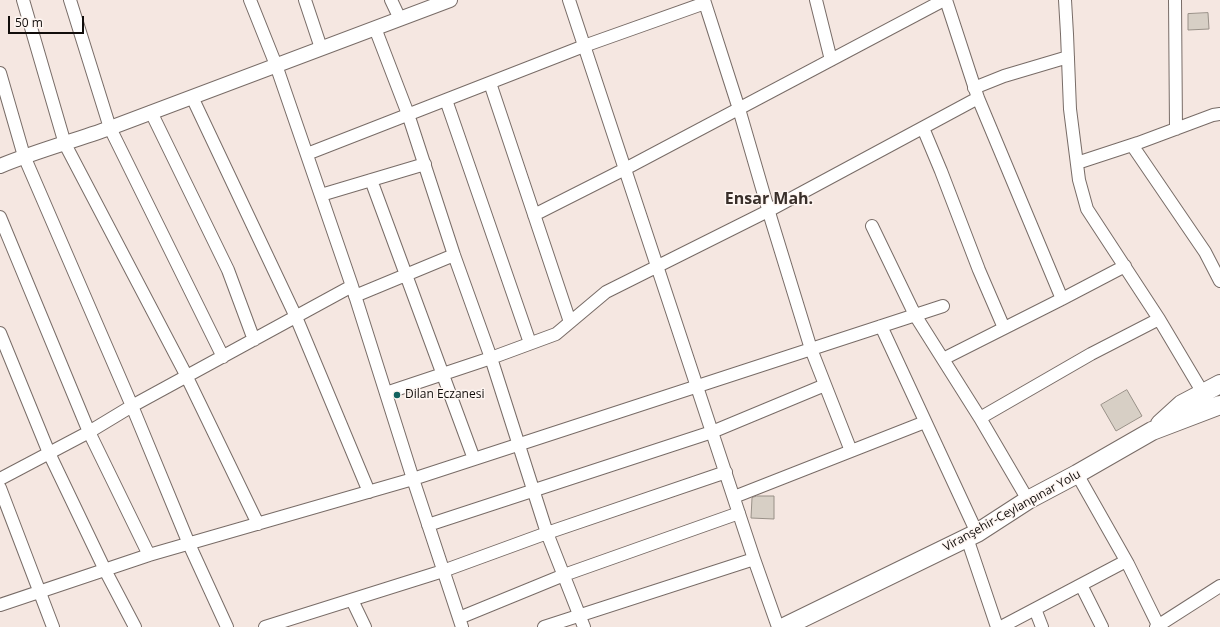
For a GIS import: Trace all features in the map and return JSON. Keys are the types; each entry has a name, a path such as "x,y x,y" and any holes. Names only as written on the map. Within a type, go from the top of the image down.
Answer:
{"main road":[{"name":"Viranşehir-Ceylanpınar Yolu","path":"1152,431 1182,404 1220,384"},
{"name":"Viranşehir-Ceylanpınar Yolu","path":"784,627 972,536 1028,500 1152,431 1220,405"}],"street":[{"path":"23,0 65,144 187,377 258,524"},
{"path":"70,0 110,128 223,357"},
{"path":"250,0 276,65 321,195 460,622 564,575 739,513"},
{"path":"305,0 321,48"},
{"path":"391,0 400,19"},
{"path":"0,166 24,156 65,144 110,128 450,0"},
{"path":"569,0 754,559 778,627"},
{"path":"816,0 831,60"},
{"path":"534,215 625,169 945,0 976,93 1062,299"},
{"path":"1065,0 1070,109 1079,180 1087,210 1159,319 1203,393"},
{"path":"1175,0 1176,129"},
{"path":"307,154 704,1 739,109 768,211 811,349 851,451"},
{"path":"375,28 408,114 454,255 491,358 548,533 584,627"},
{"path":"386,393 491,358 556,334 606,292 768,211 923,128 1004,76 1068,57"},
{"path":"0,73 24,156 132,406 189,544 227,627"},
{"path":"490,83 570,322"},
{"path":"192,97 296,317 369,492"},
{"path":"446,100 530,343"},
{"path":"151,112 228,270 254,340"},
{"path":"1077,163 1132,145 1213,115 1220,114"},
{"path":"923,128 979,270 1004,328"},
{"path":"1132,145 1205,252 1220,281"},
{"path":"321,195 425,164"},
{"path":"371,180 474,459"},
{"path":"0,217 89,432 148,555"},
{"path":"872,226 915,315 980,418 1028,500"},
{"path":"0,479 89,432 132,406 296,317 353,291 406,274 454,255"},
{"path":"943,359 1125,266"},
{"path":"0,605 148,555 413,479 943,306"},
{"path":"980,418 1091,354 1159,319"},
{"path":"880,326 925,422 972,536 997,627"},
{"path":"0,333 49,453 105,570 135,627"},
{"path":"428,524 712,432 825,385"},
{"path":"734,497 925,422"},
{"path":"265,627 443,571 726,472"},
{"path":"1077,474 1126,561 1158,626 1220,586"},
{"path":"0,488 53,627"},
{"path":"544,627 754,559"},
{"path":"1001,627 1126,561"},
{"path":"1081,585 1102,627"},
{"path":"352,600 365,627"},
{"path":"1035,609 1042,627"}],"building":[{"path":"1208,13 1209,29 1188,30 1188,14"},
{"path":"1127,390 1142,416 1116,431 1101,405"},
{"path":"757,496 774,496 774,519 751,518 752,498"}],"place":[{"name":"Dilan Eczanesi","path":"397,395"}],"district":[{"name":"Ensar Mah.","path":"769,199"}]}
